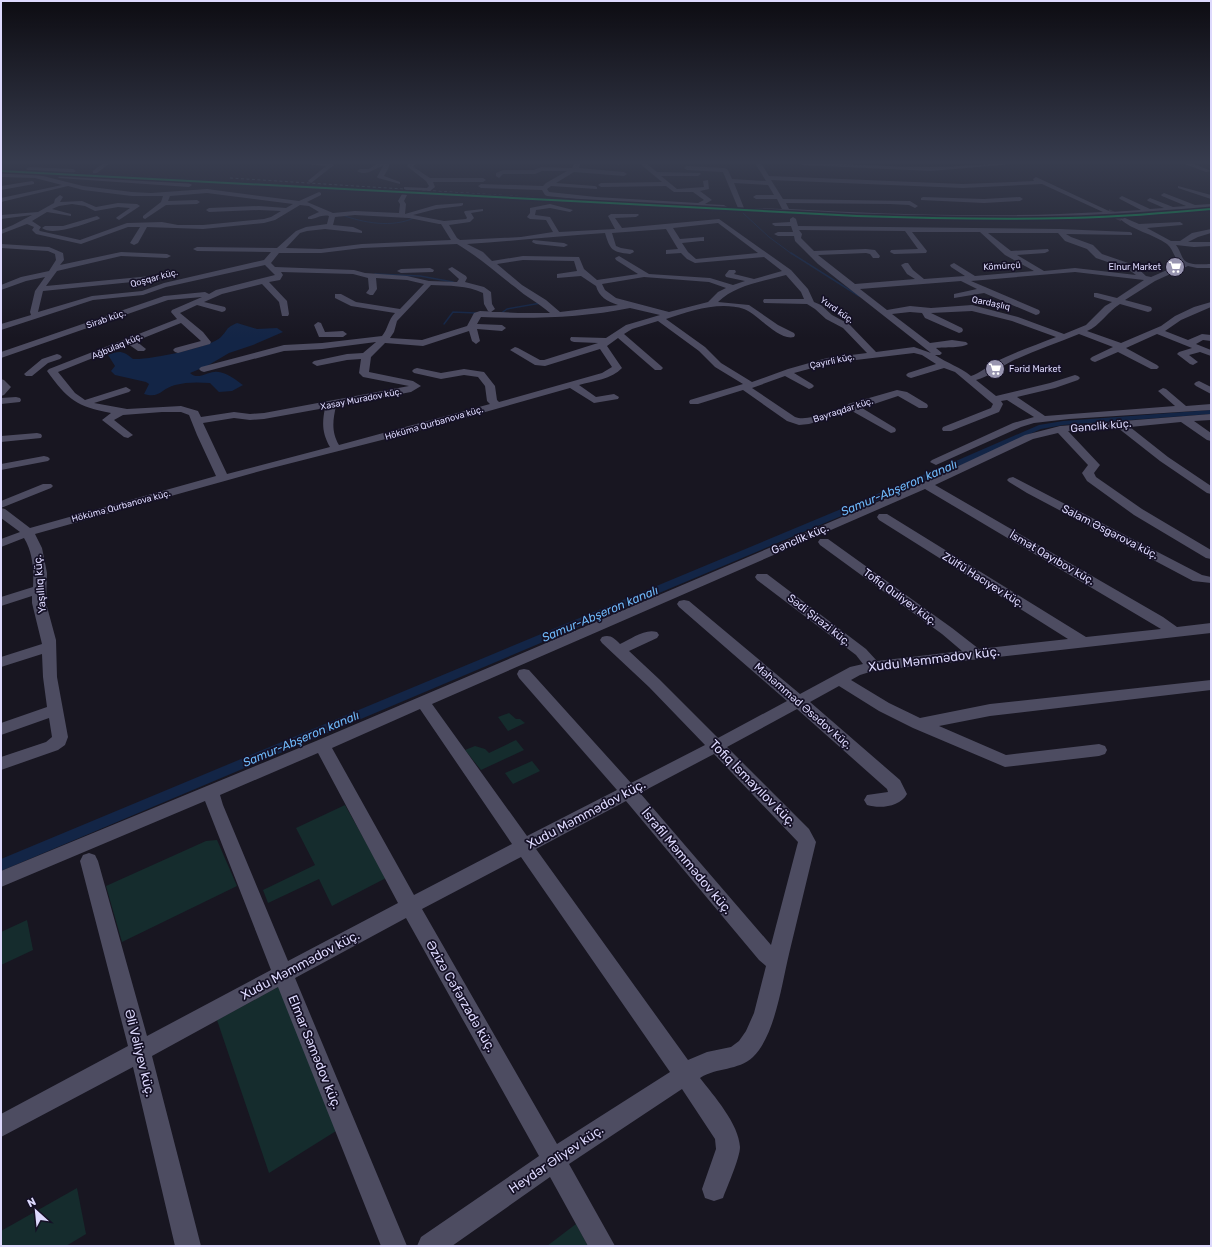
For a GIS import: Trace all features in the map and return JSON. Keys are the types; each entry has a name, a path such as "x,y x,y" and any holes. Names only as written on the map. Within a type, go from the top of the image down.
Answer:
{"street":[{"path":"27,221 38,227 63,228 86,221"},
{"path":"2,231 27,221"},
{"path":"38,227 35,230 38,233 89,244 107,232 144,221"},
{"path":"134,243 141,233 140,231 145,221"},
{"path":"146,221 178,227 211,227 260,221"},
{"path":"261,229 269,221"},
{"path":"327,227 331,221"},
{"path":"435,221 444,223 460,221"},
{"path":"550,221 557,234"},
{"path":"614,221 620,231"},
{"path":"521,239 557,234 608,232 717,221"},
{"name":"Yurd küç.","path":"719,221 788,272 805,291 808,302 818,307 829,317 846,326 873,354"},
{"path":"788,221 793,223 907,229 1111,232 1130,234"},
{"path":"774,224 823,221"},
{"path":"1109,221 1096,223 1111,232"},
{"path":"1128,221 1175,243 1194,245 1211,244"},
{"path":"1129,221 1164,236 1175,243 1180,261 1197,266 1211,266"},
{"path":"444,223 452,237 491,263 519,287 543,302 558,315"},
{"path":"584,223 589,232"},
{"path":"778,234 793,223"},
{"path":"793,223 798,239 821,262 929,346 949,367"},
{"path":"1141,226 1180,224"},
{"path":"667,226 671,229 676,241 683,251 695,261 714,257 743,258 766,255"},
{"path":"168,233 178,227"},
{"path":"360,232 353,229 327,227 294,232 282,248 277,250 267,262 275,269 376,273 430,270"},
{"path":"894,252 923,251 907,229"},
{"path":"981,230 1010,253 1043,273"},
{"path":"2,231 13,233"},
{"path":"1058,231 1068,239 1090,247 1098,256 1132,267 1148,278 1164,284"},
{"path":"1175,243 1194,235 1211,231"},
{"path":"107,232 118,234"},
{"path":"608,232 610,243 615,249 630,252"},
{"path":"496,235 501,246"},
{"path":"197,249 321,251 356,246 396,247 457,241 496,235 527,241 564,245"},
{"path":"726,236 738,235"},
{"path":"676,241 701,239"},
{"path":"803,244 863,244"},
{"path":"1000,246 1018,245"},
{"path":"1,246 53,250 59,253 61,257"},
{"path":"734,250 743,258"},
{"path":"669,252 683,251"},
{"path":"812,253 866,251 872,252 876,256"},
{"path":"996,254 1045,251"},
{"path":"1,288 52,271 88,265 122,254 167,256"},
{"name":"Bayraqdar küç.","path":"491,263 521,255 574,259 578,261 580,269 590,279 597,282 601,286 602,293 628,306 659,311 688,340 702,349 718,365 748,386 790,419 799,422 816,419 852,406 897,393 903,394 923,406"},
{"path":"61,257 75,258 88,265"},
{"path":"36,316 34,312 40,288 61,257"},
{"path":"619,258 645,275 658,278 710,280 734,288"},
{"name":"Qoşqar küç.","path":"1,327 92,298 144,293 164,285 267,262"},
{"path":"821,262 836,262"},
{"path":"969,379 981,376 997,365 1016,356 1092,325 1101,315 1148,278 1187,264"},
{"path":"905,265 910,272 922,282"},
{"path":"954,266 973,278"},
{"path":"178,350 207,342 175,312 213,294 242,288 278,277 275,269"},
{"path":"452,269 463,278 460,285"},
{"name":"Kömürçü","path":"853,288 893,282 922,282 1075,270 1148,278"},
{"path":"354,272 407,278 429,283 475,287 487,292 490,309"},
{"path":"732,272 729,275 752,282"},
{"path":"711,304 721,294 734,288 788,272"},
{"path":"560,276 584,273"},
{"path":"370,293 372,289 372,275"},
{"path":"597,282 645,275"},
{"path":"1021,275 1036,283"},
{"path":"40,288 93,281 172,276"},
{"path":"961,278 1036,312"},
{"path":"262,281 283,301 285,314"},
{"path":"317,363 347,357 366,356 384,339 391,329 392,322 429,283"},
{"path":"957,296 985,290"},
{"name":"Sirab küç.","path":"1,355 167,298 213,294"},
{"path":"1097,294 1148,309"},
{"path":"338,296 354,304 402,312"},
{"path":"767,301 808,302"},
{"path":"196,302 222,309"},
{"path":"514,350 538,363 545,364 604,343 630,327 711,304 746,307 775,327 791,335"},
{"path":"1095,359 1142,336 1158,331 1178,318 1211,304"},
{"path":"476,341 471,327 477,316 480,314 518,316 558,315 628,306"},
{"name":"Qardaşlıq","path":"887,312 910,309 978,309 1015,319 1065,337"},
{"path":"924,310 928,316 959,330"},
{"name":"Ağbulaq küç.","path":"52,372 98,354 128,340 182,320"},
{"path":"318,325 322,335 348,333"},
{"path":"204,369 284,348 322,346 384,339 427,342 471,327 484,326 502,328"},
{"path":"370,331 391,329"},
{"path":"1079,331 1120,347 1154,367"},
{"path":"1158,331 1211,353"},
{"path":"618,334 628,340 640,353 658,368"},
{"path":"1188,344 1202,337 1211,338"},
{"path":"574,339 604,343"},
{"path":"128,340 141,349"},
{"name":"Hökümə Qurbanova küç.","path":"1,543 27,532 223,478 426,426 605,375 617,368 604,343"},
{"path":"929,346 952,343 963,344"},
{"path":"1194,362 1182,354 1199,349"},
{"name":"Çayırli küç.","path":"694,402 830,360 917,350 969,379 994,400"},
{"name":"Xasay Muradov küç.","path":"197,421 234,415 260,417 331,405 411,389 416,386 410,383 364,374 366,356"},
{"path":"29,374 42,363 57,357"},
{"path":"42,363 46,364 78,400 85,403 121,412 187,410 194,413 202,435 223,478"},
{"path":"911,375 949,367"},
{"path":"418,371 441,376 471,368 485,378 490,386 492,401 496,405"},
{"path":"786,373 809,386"},
{"path":"947,429 995,410 998,404 994,400 1038,388 1049,387 1076,378"},
{"path":"1,382 6,387 1,393"},
{"path":"571,384 594,400 614,397"},
{"path":"1199,384 1211,391"},
{"path":"85,403 126,390"},
{"path":"1163,391 1183,414 1211,438"},
{"path":"1008,396 1027,406 1042,419"},
{"path":"1,402 16,400"},
{"path":"331,405 327,428 330,438 336,448"},
{"path":"852,406 891,430"},
{"path":"936,462 1017,425 1042,419 1183,414 1211,407"},
{"path":"121,412 107,420 128,435"},
{"name":"Gənclik küç.","path":"1,879 322,745 926,485 1029,437 1060,429 1120,424 1183,414 1211,417"},
{"path":"1120,424 1159,455 1211,491"},
{"path":"1060,429 1094,464 1088,473 1091,480 1131,508 1211,555"},
{"path":"1,439 37,436"},
{"path":"1,467 44,459"},
{"name":"Salam Əsgərova küç.","path":"1013,480 1031,491 1198,578 1210,580"},
{"name":"İsmət Qayıbov küç.","path":"926,485 1158,620 1176,633"},
{"path":"1,505 47,486"},
{"name":"Yaşıllıq küç.","path":"1,512 22,526 36,548 39,557 38,590 40,610 50,647 50,677 60,738 59,741 52,746 1,764"},
{"name":"Zülfü Hacıyev küç.","path":"883,518 1083,642"},
{"name":"Tofiq Quliyev küç.","path":"824,542 948,631 975,654"},
{"name":"Sədi Şirazi küç.","path":"762,577 861,652 873,666"},
{"path":"1,602 38,590"},
{"name":"Məhəmməd Əsədov küç.","path":"684,604 798,701 894,785 898,791 898,794 893,798 873,800"},
{"name":"Xudu Məmmədov küç.","path":"1,1126 410,906 716,746 860,668 1211,628"},
{"name":"Tofiq İsmayılov küç.","path":"652,635 613,645 654,683 803,834 807,842 777,962"},
{"path":"1,662 50,647"},
{"name":"İsrafil Məmmədov küç.","path":"524,674 628,792 766,953 777,962"},
{"path":"839,679 884,707 919,724 1005,761 1099,750"},
{"path":"919,724 990,710 1211,685"},
{"path":"422,701 722,1127 727,1139 728,1149 714,1189"},
{"path":"1,729 56,710"},
{"name":"Əzizə Cəfərzadə küç.","path":"322,745 410,906 602,1246"},
{"name":"Elmar Səmədov küç.","path":"211,791 214,805 394,1246"},
{"name":"Əli Vəliyev küç.","path":"90,861 140,1051 188,1246"},
{"name":"Heydər Əliyev küç.","path":"430,1246 554,1160 684,1075 707,1062 737,1056 748,1049 756,1035 768,1004 777,962"}],"green space":[{"path":"509,713 516,719 520,719 525,723 508,731 498,717"},
{"path":"516,740 524,750 481,770 465,750 475,746 485,749 489,753"},
{"path":"532,761 540,771 513,784 505,773"},
{"path":"345,805 386,878 332,906 319,879 268,903 263,890 315,865 296,828"},
{"path":"217,840 237,886 122,942 106,886 206,841"},
{"path":"27,920 33,950 1,965 1,932"},
{"path":"280,986 336,1131 269,1173 217,1020"},
{"path":"77,1188 86,1234 66,1246 1,1246 1,1231"},
{"path":"576,1224 588,1246 547,1246"}],"water":[{"path":"237,323 257,329 277,328 283,332 253,345 229,353 207,366 190,373 199,376 214,372 222,372 243,385 232,391 219,392 210,383 192,382 171,386 157,394 149,395 144,394 149,384 146,382 115,375 111,371 115,366 108,355 112,353 121,352 127,354 133,359 141,359 193,349 215,341 221,337 228,328"}],"waterway":[{"path":"365,221 387,224 404,221"},
{"path":"752,221 769,237 792,254"},
{"path":"791,253 859,296"},
{"path":"375,274 420,276 453,282"},
{"path":"500,314 507,309 541,303"},
{"path":"444,324 453,312 476,313"},
{"name":"Samur-Abşeron kanalı","path":"1,865 945,469 1039,427 1063,423 1211,412"}],"place":[{"name":"Elnur Market","path":"1175,267"},
{"name":"Fərid Market","path":"995,369"}]}
